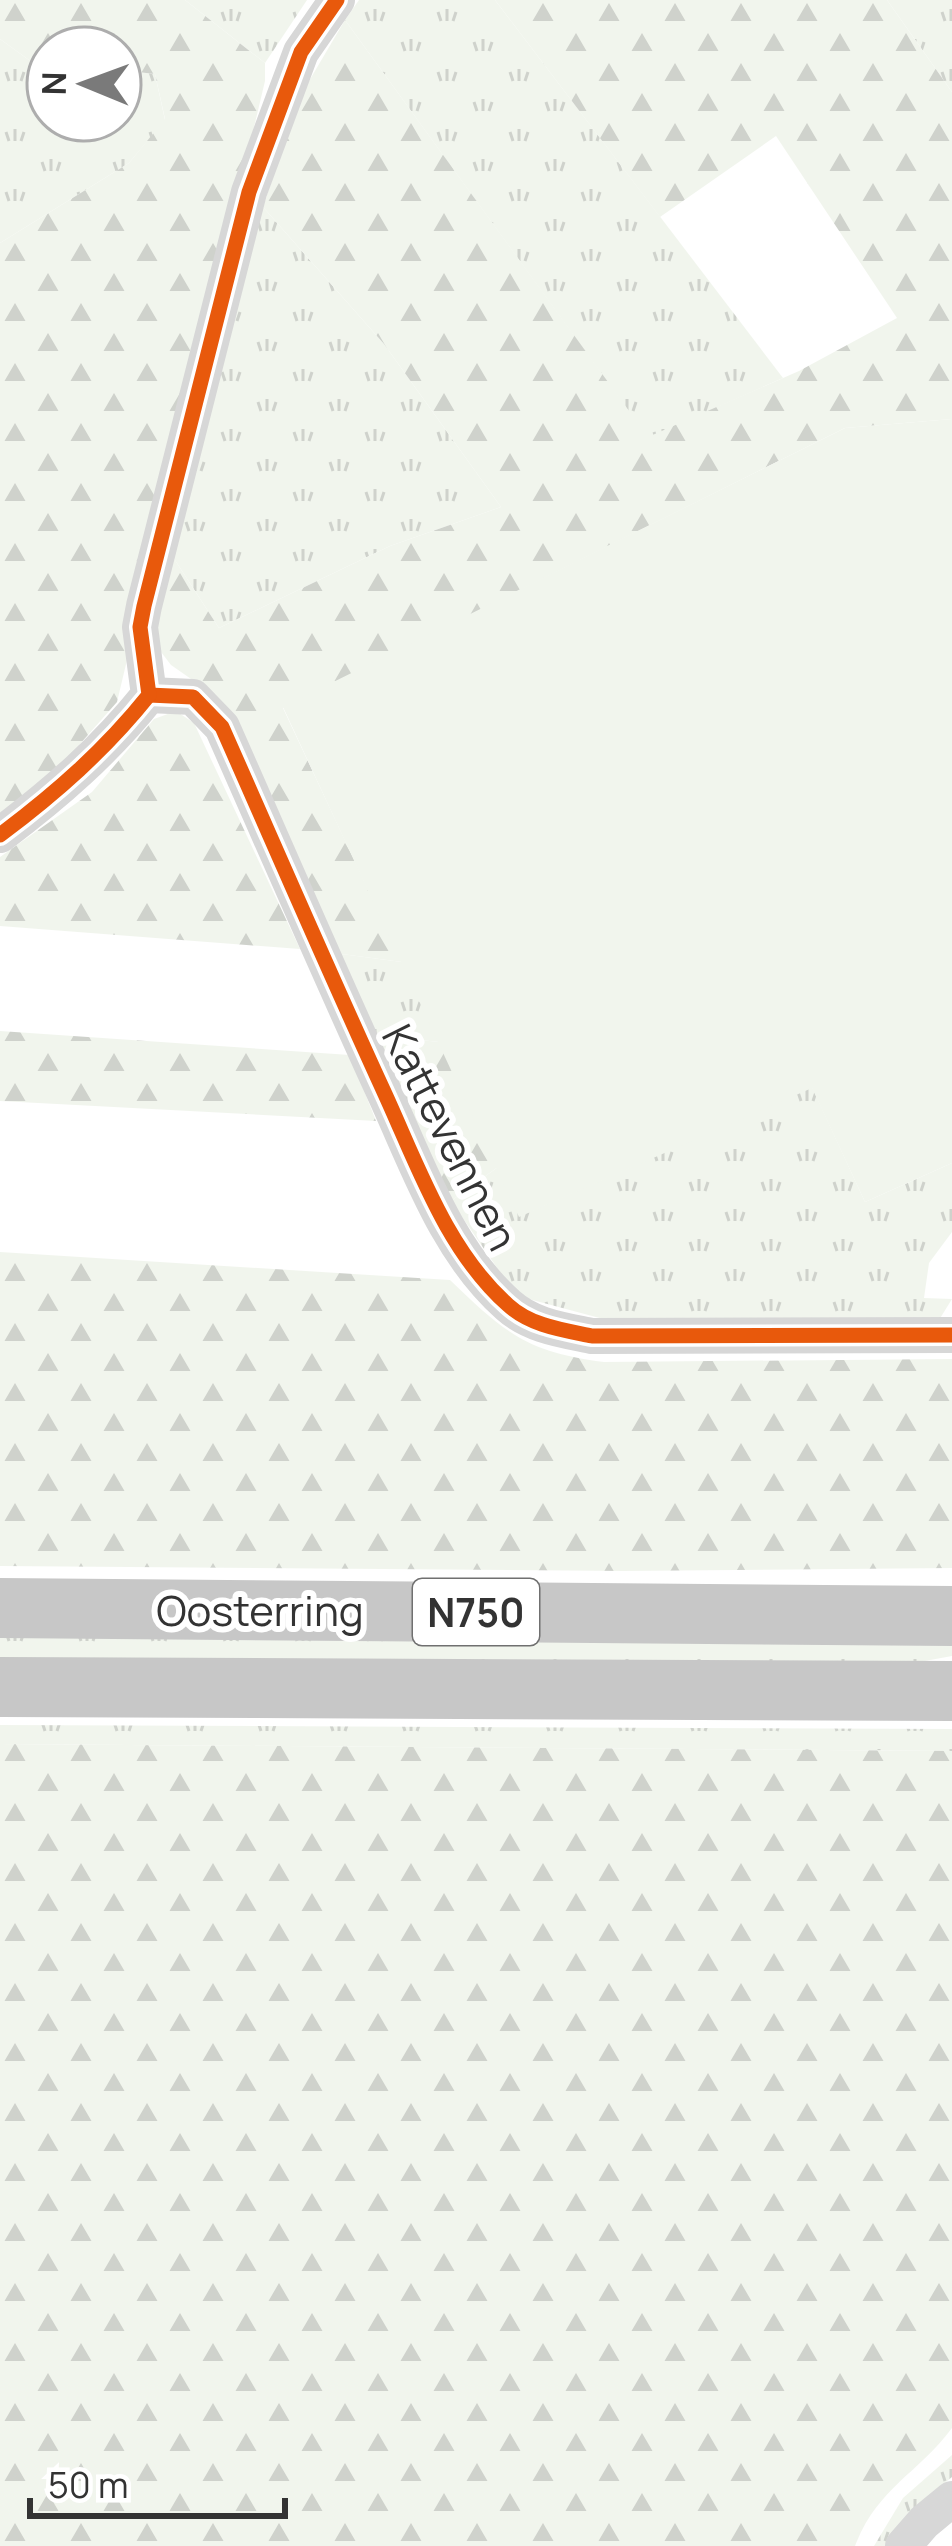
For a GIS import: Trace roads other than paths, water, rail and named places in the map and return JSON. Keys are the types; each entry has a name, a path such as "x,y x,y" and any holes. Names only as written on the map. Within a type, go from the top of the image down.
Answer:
{"highway":[{"name":"Oosterring","path":"0,1608 952,1616"},
{"name":"Oosterring","path":"0,1687 952,1691"}],"street":[{"path":"0,835 110,743 149,695 140,626 249,192 301,52 337,0"},
{"name":"Kattevennen","path":"149,695 193,697 222,727 450,1231 477,1274 512,1309 540,1324 592,1336 952,1335"},
{"path":"906,2544 952,2498"}]}
